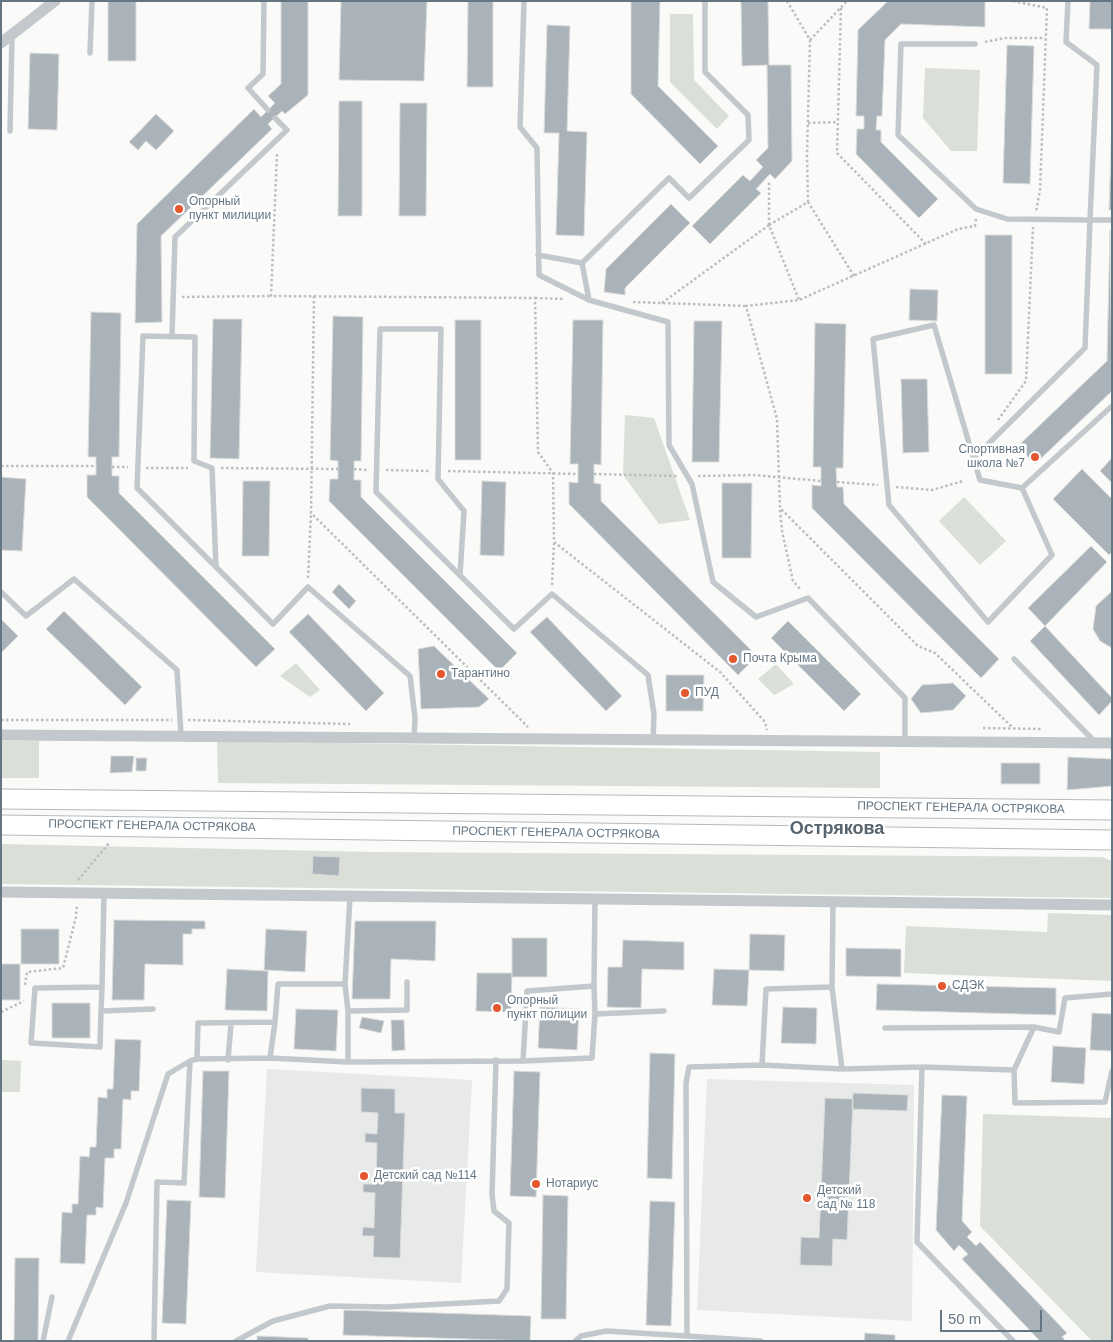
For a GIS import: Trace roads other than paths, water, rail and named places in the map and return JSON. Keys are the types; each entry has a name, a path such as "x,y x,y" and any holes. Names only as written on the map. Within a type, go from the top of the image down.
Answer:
{"main road":[{"name":"ПРОСПЕКТ ГЕНЕРАЛА ОСТРЯКОВА","path":"1,799 1112,810"},
{"name":"ПРОСПЕКТ ГЕНЕРАЛА ОСТРЯКОВА","path":"1,824 1112,840"}],"street":[{"path":"1,43 55,1"},
{"path":"1,735 1112,743"},
{"path":"1,892 1112,905"}],"lane":[{"path":"90,53 92,1"},
{"path":"264,1 262,74 248,88 268,110"},
{"path":"524,1 520,127 537,148 539,275 589,300 668,322 669,445 692,484 713,582 756,617 808,598 905,698 905,742"},
{"path":"582,263 669,178 689,198 749,140 748,115 705,72 705,1"},
{"path":"974,458 1085,348 1097,64 1066,42 1068,1"},
{"path":"10,131 12,35"},
{"path":"975,44 900,44 898,135 976,209 1007,219 1112,220"},
{"path":"172,337 175,237 287,130 275,118"},
{"path":"538,255 582,263"},
{"path":"582,263 589,300"},
{"path":"934,325 980,480 1022,488 1052,555 988,622 889,505 874,339 934,325"},
{"path":"460,575 464,511 438,479 441,329 380,329 376,492 514,629 552,594 648,675 654,714 653,741"},
{"path":"216,566 212,468 194,461 195,337 143,336 137,488 273,624 308,587 410,676 415,718 414,739"},
{"path":"1022,488 1112,406"},
{"path":"1,592 26,616 74,579 177,670 182,736"},
{"path":"1014,659 1096,743"},
{"path":"102,987 35,988 31,1044 100,1047 102,987 104,894"},
{"path":"348,1062 348,1011 345,984 350,896"},
{"path":"68,1341 70,1331 126,1203 168,1074 194,1060 270,1058 348,1062 523,1061 592,1058 595,1014 595,898"},
{"path":"833,902 832,987 842,1069"},
{"path":"348,1011 407,1010 407,982"},
{"path":"270,1058 276,1022 278,984 345,984"},
{"path":"523,1061 527,991 594,986"},
{"path":"762,1065 766,989 832,987"},
{"path":"886,1028 1034,1027 1059,1032 1065,998 1112,994"},
{"path":"101,1011 153,1009"},
{"path":"595,1014 664,1011"},
{"path":"154,1341 157,1182 184,1182 198,1023 276,1022"},
{"path":"228,1060 231,1023"},
{"path":"1034,1027 1014,1070 1015,1103 1105,1102 1112,1071"},
{"path":"236,1341 273,1322 330,1306 387,1307 499,1301 507,1289 509,1223 494,1211 492,1194 496,1060"},
{"path":"687,1336 686,1083 688,1067 762,1065 842,1069 922,1067 1014,1070"},
{"path":"922,1067 917,1242 1013,1341"},
{"path":"43,1341 52,1297"},
{"path":"575,1341 581,1336 606,1331 761,1341"}],"place":[{"name":"Опорный пункт милиции","path":"179,209"},
{"name":"Спортивная школа №7","path":"1035,457"},
{"name":"Почта Крыма","path":"733,659"},
{"name":"Тарантино","path":"441,674"},
{"name":"ПУД","path":"685,693"},
{"name":"СДЭК","path":"942,986"},
{"name":"Опорный пункт полиции","path":"497,1008"},
{"name":"Детский сад №114","path":"364,1176"},
{"name":"Нотариус","path":"536,1184"},
{"name":"Детский сад № 118","path":"807,1198"}],"district":[{"name":"Острякова","path":"837,829"}]}
